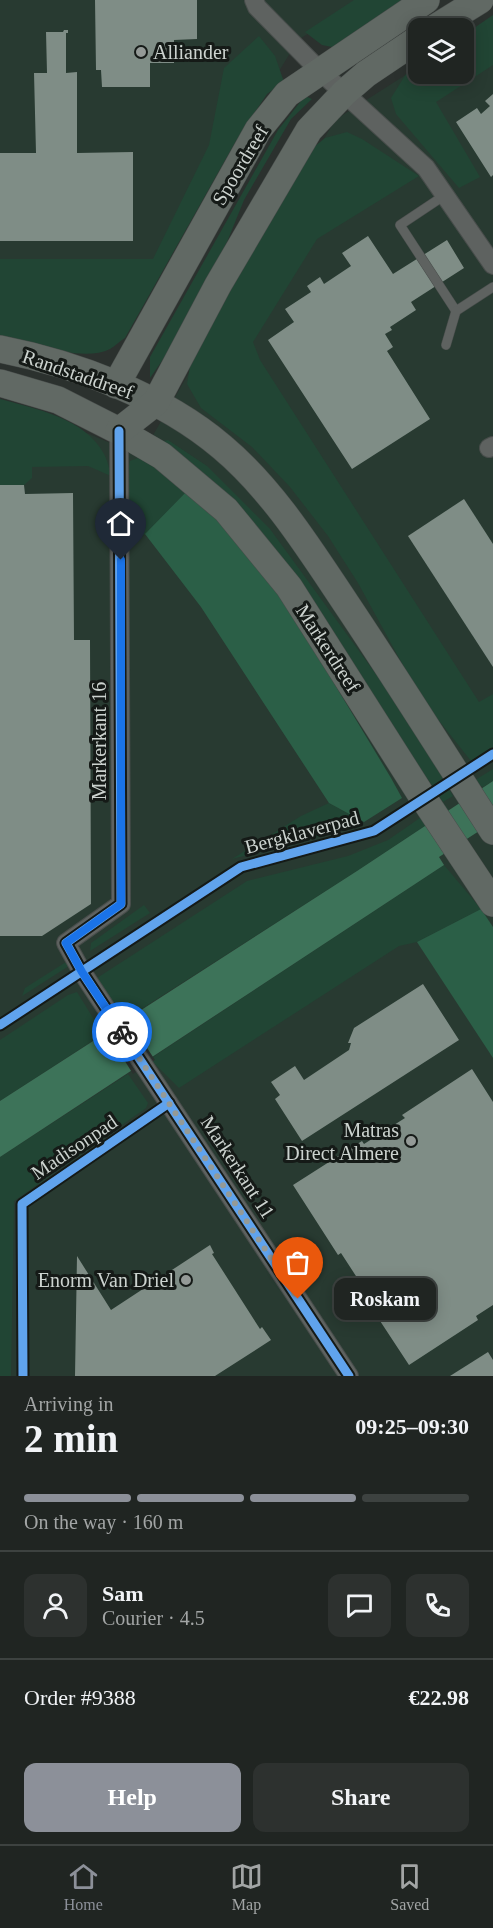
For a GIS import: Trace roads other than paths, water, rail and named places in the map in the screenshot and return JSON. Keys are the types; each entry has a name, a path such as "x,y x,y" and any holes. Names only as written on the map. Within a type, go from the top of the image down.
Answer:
{"main road":[{"name":"Spoordreef","path":"117,385 258,130 287,94 426,0"},
{"path":"451,18 480,0"},
{"name":"Spoordreef","path":"156,402 218,285 309,130 344,93 366,74 408,46"},
{"name":"Randstaddreef","path":"0,349 41,357 156,402"},
{"name":"Randstaddreef","path":"0,383 58,400 119,431"},
{"path":"117,385 119,431"},
{"path":"119,431 156,402"},
{"name":"Markerdreef","path":"156,402 221,447 257,482 305,542 492,830"},
{"name":"Markerdreef","path":"119,431 162,456 226,510 248,535 289,587 493,903"}],"street":[{"path":"254,0 257,7 270,21 320,71 426,168 493,265"},
{"name":"Markerkant 16","path":"109,1011 82,972 66,943 121,904 119,431"},
{"name":"Markerkant 11","path":"109,1011 350,1376"}],"lane":[{"path":"445,195 400,225 456,311"},
{"path":"446,345 456,311 493,287"}],"place":[{"name":"Alliander","path":"141,52"},
{"name":"Matras Direct Almere","path":"411,1141"},
{"name":"Enorm Van Driel","path":"186,1280"},
{"name":"Roskam","path":"298,1299"}]}
